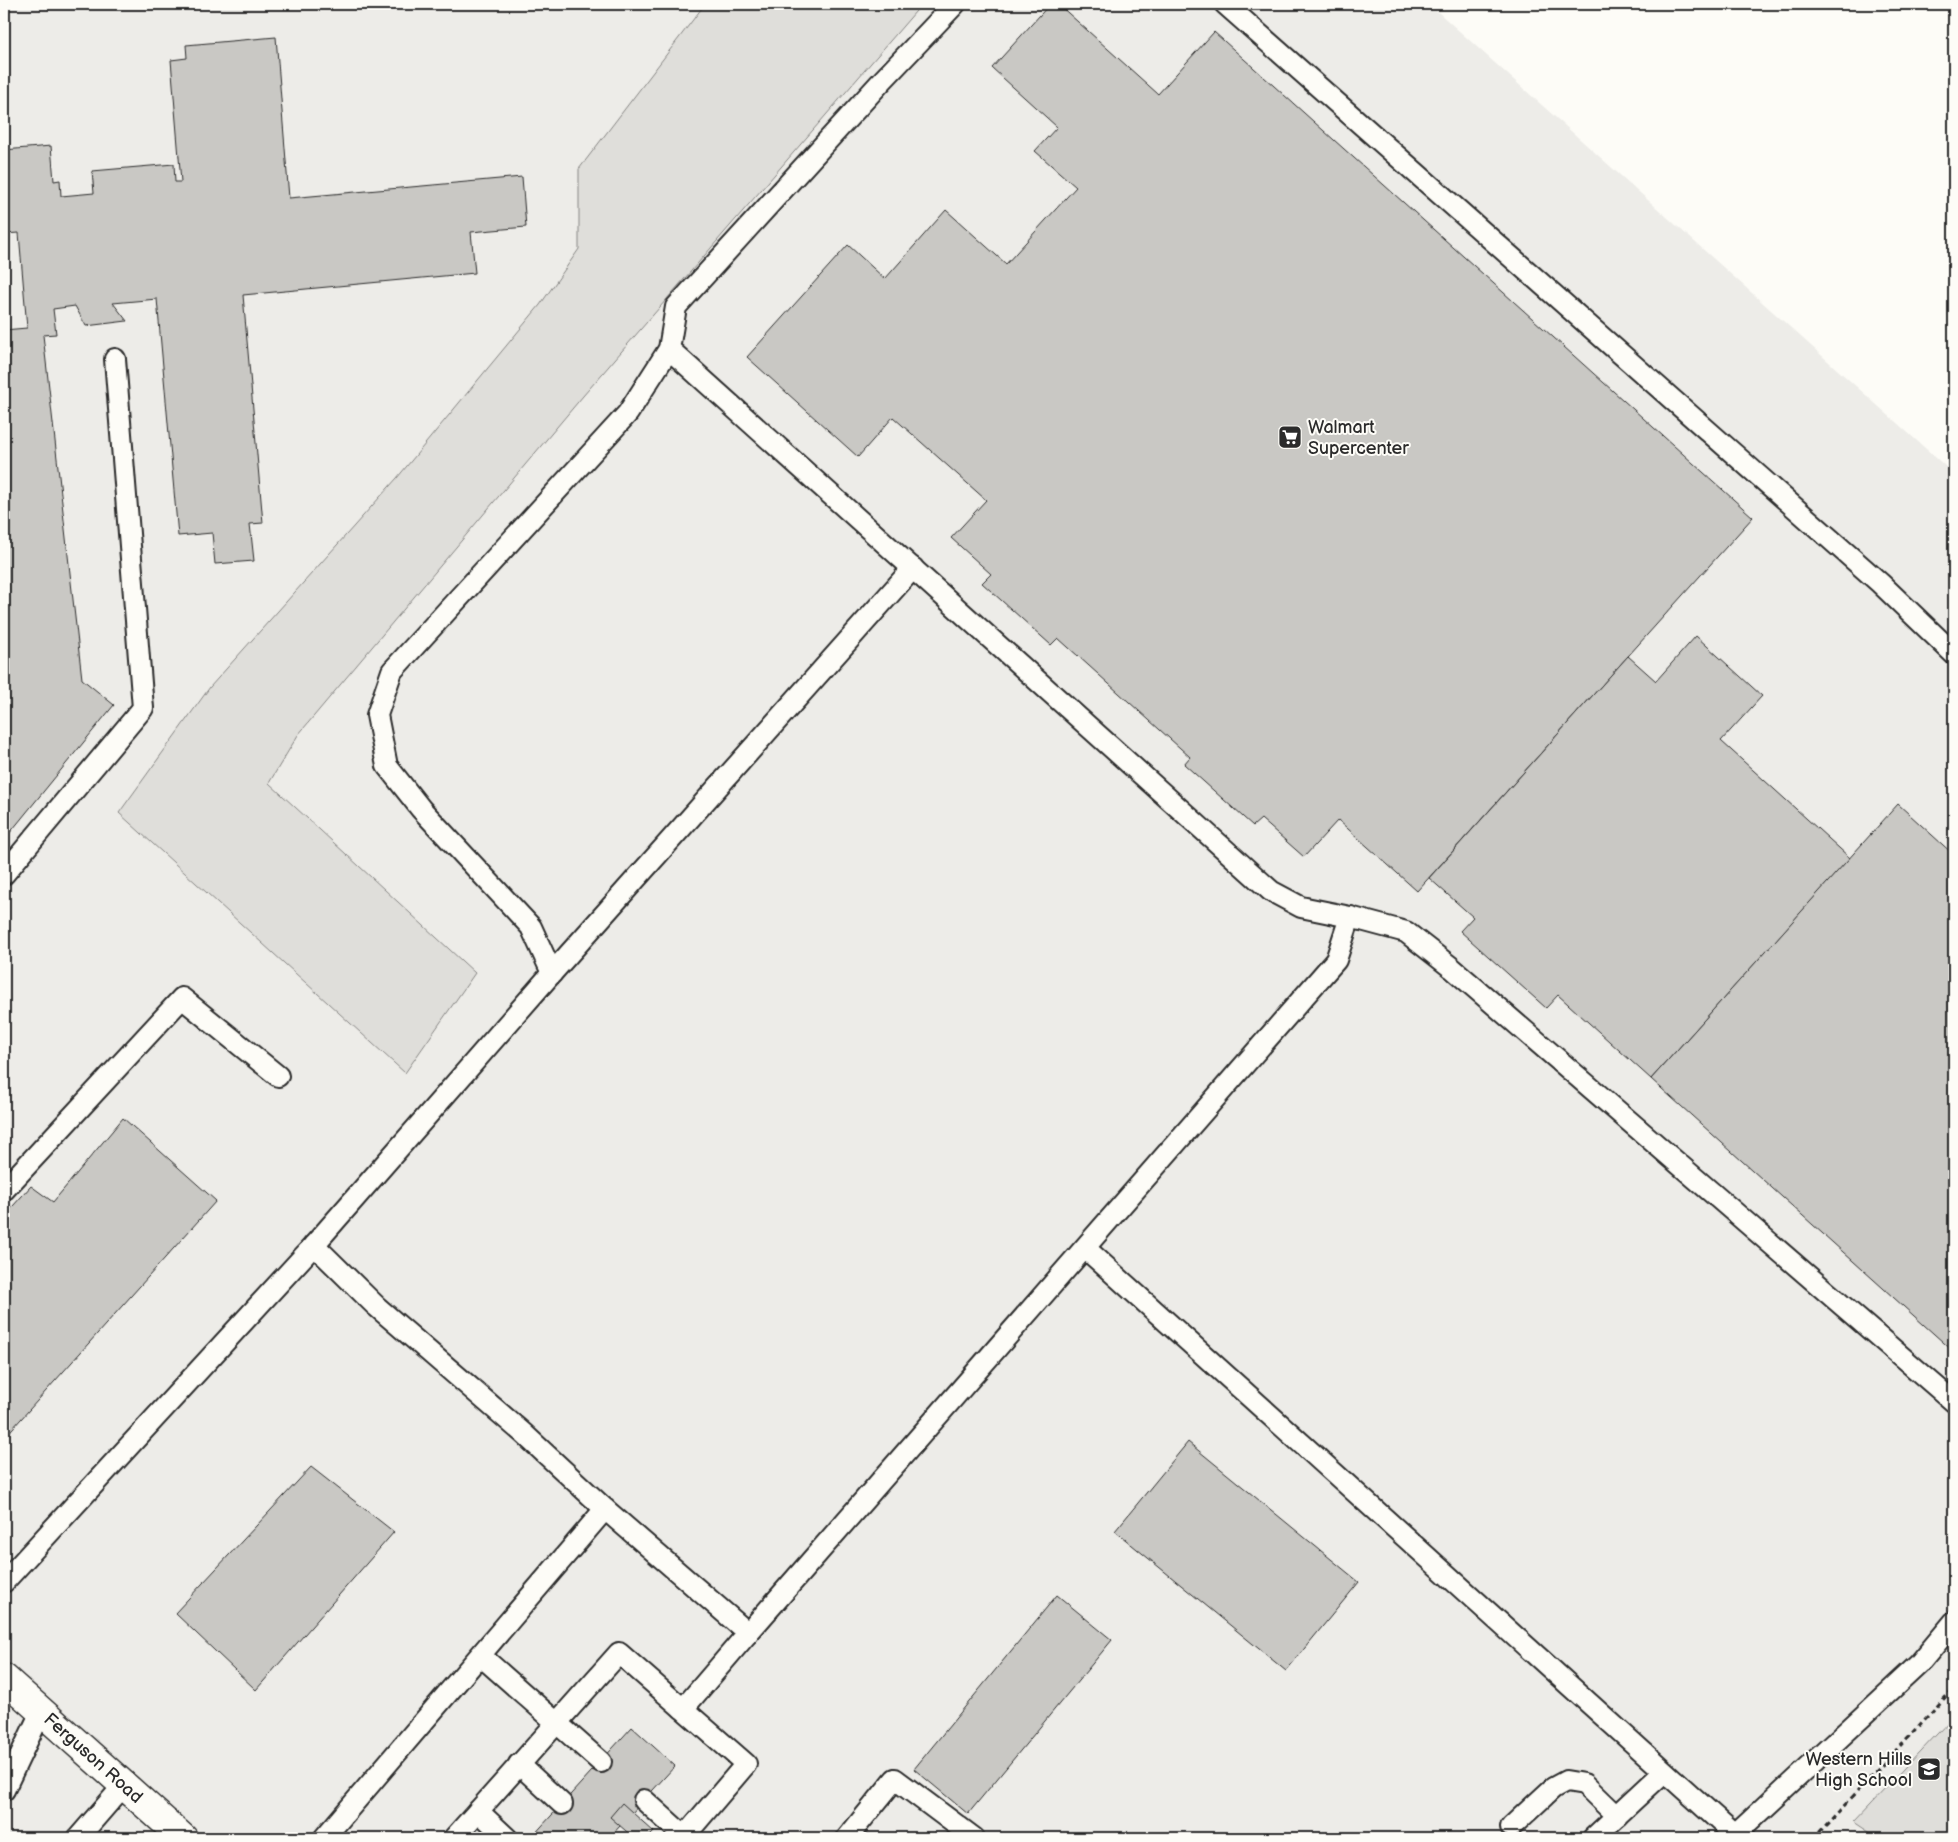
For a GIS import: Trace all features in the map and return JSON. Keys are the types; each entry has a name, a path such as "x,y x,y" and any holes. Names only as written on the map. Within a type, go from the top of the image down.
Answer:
{"street":[{"name":"Ferguson Road","path":"4,1678 183,1838"}],"lane":[{"path":"552,973 531,927 421,809 387,766 377,715 392,672 628,413 668,349 676,307 880,83 955,4"},
{"path":"1225,4 1880,583 1954,654"},
{"path":"668,349 1271,891 1302,907 1406,932 1452,968 1954,1402"},
{"path":"4,874 143,708 115,358"},
{"path":"4,1582 314,1245 552,973 913,568"},
{"path":"684,1709 748,1633 1336,960 1350,917"},
{"path":"4,1190 182,998 278,1076"},
{"path":"314,1245 376,1306 523,1433 605,1509 748,1633"},
{"path":"1084,1248 1543,1660 1734,1837 1919,1664 1954,1622"},
{"path":"324,1838 605,1509"},
{"path":"454,1838 619,1653 746,1764 684,1837 644,1800"},
{"path":"481,1656 601,1762"},
{"path":"4,1790 41,1712"},
{"path":"520,1764 562,1804"},
{"path":"1593,1838 1664,1772"},
{"path":"847,1838 895,1778 974,1838"},
{"path":"1511,1828 1552,1788 1566,1781 1584,1784 1617,1816"},
{"path":"78,1838 124,1785"},
{"path":"478,1811 507,1838"}],"path":[{"path":"1814,1838 1954,1688"}],"shaded area":[{"path":"4,4 1429,4 1954,474 1954,1838 4,1838"},
{"path":"705,4 922,4 583,396 298,735 269,783 475,973 405,1073 119,813 210,687 397,478 540,305 579,249 579,169"},
{"name":"Western Hills High School","path":"1954,1716 1954,1838 1878,1838 1854,1822"}],"building":[{"name":"Walmart Supercenter","path":"1050,4 1058,4 1158,94 1214,32 1753,517 1417,891 1338,820 1304,857 1261,819 1253,826 1184,764 1190,757 1058,638 1051,645 982,583 991,574 951,538 986,500 893,417 858,457 747,357 848,245 885,279 946,210 1006,264 1076,187 1035,151 1057,127 992,68"},
{"path":"276,37 289,198 522,177 526,227 471,232 475,273 243,295 263,523 250,524 254,561 215,564 212,533 178,536 157,299 113,303 127,321 86,326 75,306 53,309 56,334 43,335 82,679 114,705 4,840 4,330 27,328 19,233 4,234 4,150 51,146 54,181 60,180 61,196 94,193 92,171 174,164 175,182 181,182 171,60 187,58 186,45"},
{"path":"1696,636 1762,696 1721,741 1850,858 1651,1079 1558,995 1546,1008 1460,931 1473,917 1429,878 1628,656 1656,681"},
{"path":"1898,804 1954,855 1954,1352 1651,1079"},
{"path":"123,1118 216,1201 4,1438 4,1216 31,1186 53,1202"},
{"path":"1188,1442 1359,1582 1286,1671 1115,1531"},
{"path":"311,1467 394,1532 256,1690 175,1613"},
{"path":"1057,1595 1112,1640 968,1814 914,1769"},
{"path":"632,1727 675,1766 609,1838 531,1838"},
{"path":"622,1803 654,1832 648,1838 634,1838 610,1817"}],"place":[{"name":"Walmart Supercenter","path":"1290,437"},
{"name":"Western Hills High School","path":"1929,1769"}]}
